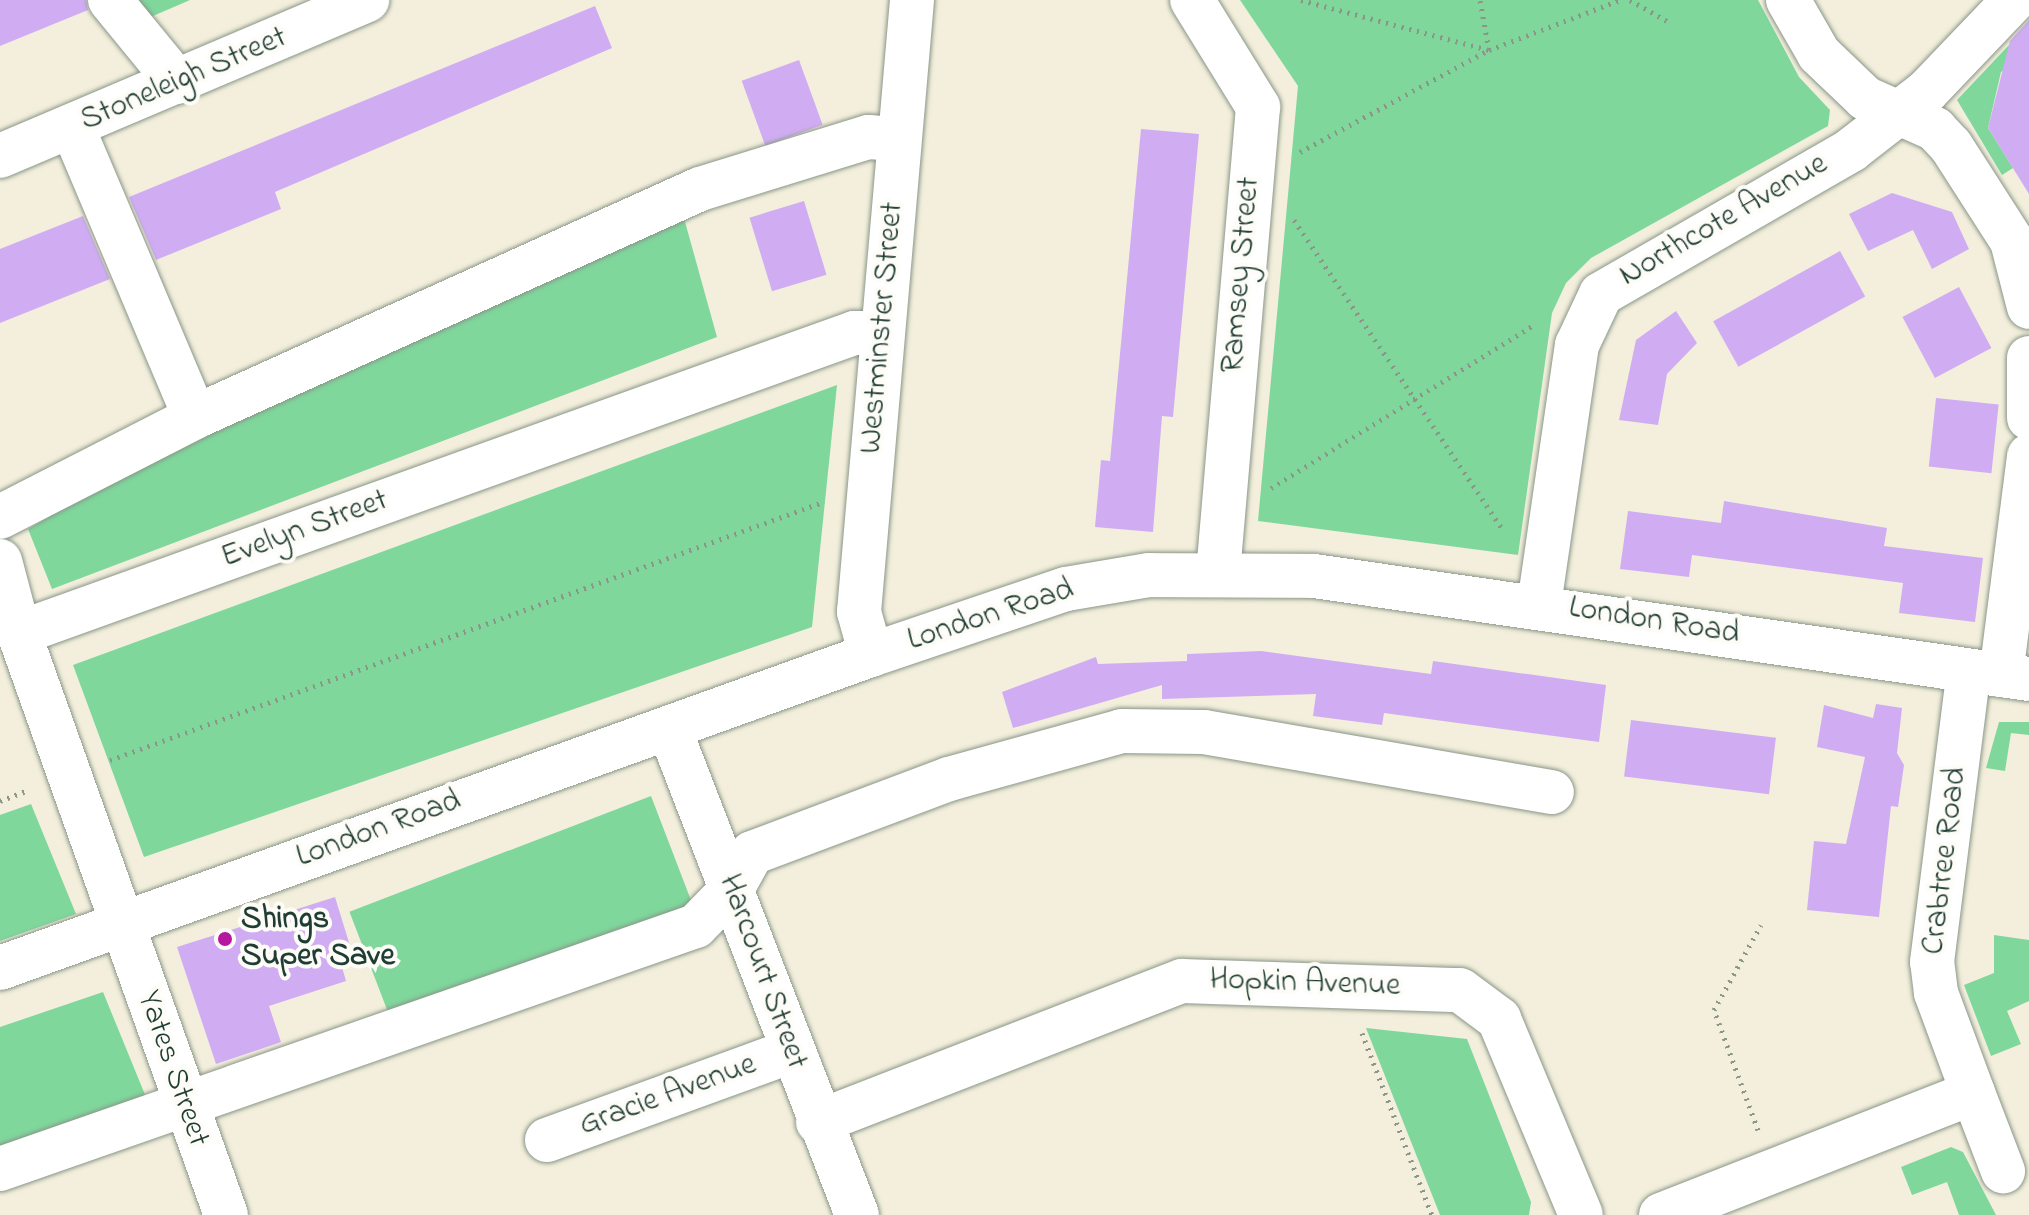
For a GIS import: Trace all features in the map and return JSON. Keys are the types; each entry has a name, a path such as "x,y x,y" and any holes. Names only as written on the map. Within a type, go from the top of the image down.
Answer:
{"street":[{"path":"110,0 177,82"},
{"name":"Westminster Street","path":"871,655 859,612 912,0"},
{"name":"Ramsey Street","path":"1192,0 1258,107 1218,570"},
{"path":"1788,0 1819,54 1865,98 1935,129 1973,175 2023,266 2029,307"},
{"name":"Northcote Avenue","path":"1539,605 1577,345 1601,294 1899,115 2014,0"},
{"name":"Stoneleigh Street","path":"0,156 177,82 343,5"},
{"path":"72,126 195,417"},
{"path":"0,517 195,417 700,189 868,137 899,139"},
{"name":"Evelyn Street","path":"19,633 839,338 881,333"},
{"path":"2029,358 2029,418"},
{"name":"Crabtree Road","path":"2003,1171 1936,993 1932,962 1999,675 2029,456"},
{"path":"0,561 19,633 121,922"},
{"name":"London Road","path":"0,968 871,655 1066,589 1218,570 1539,605 1999,675"},
{"name":"Harcourt Street","path":"669,728 732,889 789,1052 857,1215"},
{"path":"0,1169 183,1102 696,926 732,889 752,853 949,779 1122,731 1204,732 1552,792"},
{"name":"Yates Street","path":"121,922 226,1215"},
{"name":"Hopkin Avenue","path":"818,1122 1182,981 1460,990 1499,1019 1581,1215"},
{"name":"Gracie Avenue","path":"547,1140 789,1052"},
{"path":"1661,1215 1743,1200 1973,1093"}],"path":[{"path":"1301,0 1489,50"},
{"path":"1480,0 1489,50"},
{"path":"1285,155 1489,50 1620,0"},
{"path":"1630,0 1667,21"},
{"path":"1288,210 1415,405 1505,533"},
{"path":"1263,493 1415,405 1540,321"},
{"path":"0,801 870,485"},
{"path":"1761,925 1714,1010 1762,1142"},
{"path":"1358,1022 1432,1215"}],"green space":[{"path":"130,0 190,0 146,19"},
{"path":"1240,0 1758,0 1799,77 1830,110 1828,126 1591,258 1566,283 1552,313 1518,555 1258,521 1298,86"},
{"path":"2027,26 2029,54 2001,72 1988,128 2013,168 2002,175 1957,100"},
{"path":"682,211 717,337 52,589 28,529 188,436"},
{"path":"837,385 812,627 144,857 73,665"},
{"path":"1999,722 2029,722 2029,735 2011,733 2005,771 1986,768"},
{"path":"651,796 694,909 393,1025 349,912"},
{"path":"31,804 76,914 0,941 0,815"},
{"path":"1994,935 2029,940 2029,1001 2007,1011 2021,1044 1991,1056 1964,985 1994,973"},
{"path":"103,992 148,1102 0,1155 0,1027"},
{"path":"1366,1028 1467,1039 1531,1202 1529,1215 1440,1215"},
{"path":"1951,1147 1963,1152 1996,1215 1959,1215 1947,1182 1912,1195 1901,1167"}],"building":[{"path":"0,0 86,0 88,10 0,46"},
{"path":"595,6 612,48 275,192 281,209 156,260 129,197"},
{"path":"2029,20 2029,194 1988,128 2010,41"},
{"path":"799,60 823,125 765,146 742,81"},
{"path":"1141,129 1199,134 1173,417 1162,416 1153,532 1095,527 1101,460 1110,461"},
{"path":"1892,193 1952,212 1969,249 1932,269 1913,230 1868,251 1849,214"},
{"path":"804,201 827,275 772,291 749,218"},
{"path":"83,216 110,279 0,323 0,249"},
{"path":"1840,251 1865,296 1738,367 1713,321"},
{"path":"1959,287 1991,348 1935,378 1902,317"},
{"path":"1676,311 1697,343 1667,374 1658,425 1619,420 1636,340"},
{"path":"1936,398 1999,405 1991,473 1929,467"},
{"path":"1724,501 1887,528 1884,546 1983,558 1975,622 1899,613 1903,583 1692,555 1689,577 1620,569 1628,511 1721,523"},
{"path":"1261,651 1431,674 1433,661 1606,685 1599,742 1384,713 1382,725 1313,716 1316,694 1162,699 1162,685 1013,728 1002,692 1096,657 1098,664 1187,661 1187,654"},
{"path":"1876,704 1902,708 1897,753 1904,765 1898,807 1891,806 1879,917 1807,910 1814,841 1846,844 1865,757 1817,747 1824,705 1873,718"},
{"path":"1631,720 1776,738 1769,794 1624,777"},
{"path":"335,897 351,949 338,953 346,981 269,1006 281,1042 216,1064 177,947"}],"place":[{"name":"Shings Super Save","path":"225,939"}]}
